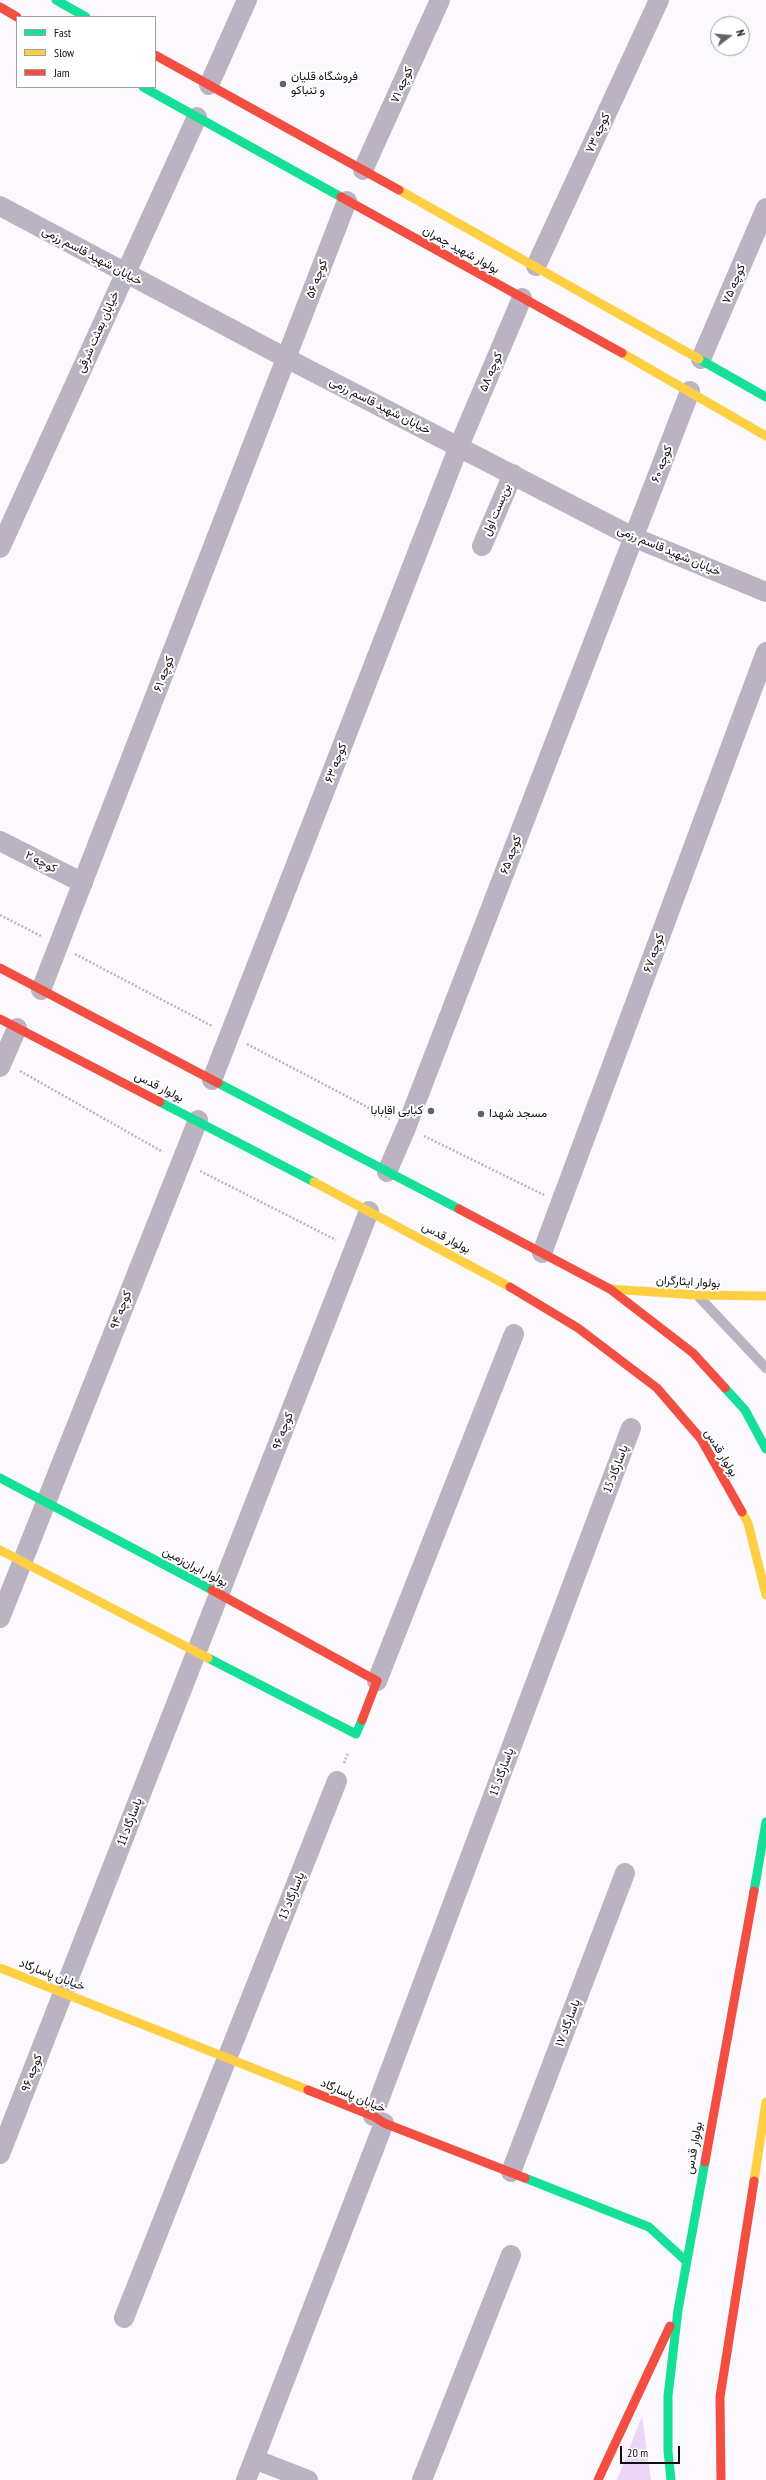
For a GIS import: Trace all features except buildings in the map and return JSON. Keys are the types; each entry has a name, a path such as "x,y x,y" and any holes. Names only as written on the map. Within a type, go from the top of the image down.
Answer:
{"main road":[{"path":"56,0 84,16"},
{"path":"0,7 16,16"},
{"name":"بولوار شهید چمران","path":"156,56 536,266 766,397"},
{"name":"بولوار شهید چمران","path":"145,88 690,391 766,436"},
{"path":"0,968 610,1289 693,1353 745,1410 766,1449"},
{"name":"بولوار قدس","path":"0,1019 198,1120 370,1211 495,1278 578,1328 657,1388 701,1440 748,1523 766,1595"},
{"name":"بولوار ایثارگران","path":"610,1289 697,1295 766,1296"},
{"name":"بولوار ایران‌زمین","path":"0,1478 220,1594 377,1681"},
{"path":"0,1550 356,1734 377,1681"},
{"name":"بولوار قدس","path":"671,2480 668,2451 668,2396 678,2310 766,1822"},
{"name":"خیابان پاسارگاد","path":"0,1968 649,2227 686,2261"},
{"path":"721,2480 720,2397 766,2102"},
{"path":"598,2480 678,2310"},
{"path":"720,2467 724,2480"}],"street":[{"path":"209,85 247,0"},
{"name":"کوچه ۷۱","path":"363,170 440,0"},
{"name":"کوچه ۷۳","path":"536,266 659,0"},
{"name":"خیابان بعثت شرقی","path":"0,548 196,117"},
{"name":"کوچه ۵۶","path":"286,358 347,201"},
{"name":"خیابان شهید قاسم رزمی","path":"0,206 125,274 633,537 766,592"},
{"name":"کوچه ۷۵","path":"701,359 766,208"},
{"name":"کوچه ۵۸","path":"459,446 522,298"},
{"name":"کوچه ۶۱","path":"41,990 286,358"},
{"name":"کوچه ۶۰","path":"633,537 690,391"},
{"name":"کوچه ۶۳","path":"212,1080 459,446"},
{"name":"بن‌بست اول","path":"482,546 513,474"},
{"name":"کوچه ۶۵","path":"387,1172 406,1128 633,537"},
{"name":"کوچه ۶۷","path":"542,1253 766,652"},
{"name":"کوچه ۲","path":"0,841 83,883"},
{"path":"0,1068 17,1028"},
{"name":"کوچه ۹۴","path":"0,1618 198,1120"},
{"name":"کوچه ۹۶","path":"197,1652 370,1211"},
{"path":"377,1681 514,1334"},
{"name":"پاسارگاد 15","path":"246,2480 631,1428"},
{"name":"پاسارگاد 11","path":"63,1992 197,1652"},
{"name":"پاسارگاد 13","path":"124,2318 337,1781"},
{"name":"پاسارگاد ۱۷","path":"512,2172 625,1873"},
{"name":"کوچه ۹۶","path":"0,2154 63,1992"},
{"path":"422,2480 511,2255"},
{"path":"254,2459 308,2480"}],"lane":[{"path":"697,1295 766,1368"}],"path":[{"path":"0,915 406,1128 560,1203"},
{"path":"337,1781 356,1734"}],"shaded area":[{"path":"642,2416 651,2480 617,2480"}],"traffic: fast":[{"path":"56,0 84,16"},
{"path":"145,88 341,197"},
{"path":"699,359 766,397"},
{"path":"218,1083 459,1209"},
{"path":"160,1102 314,1182"},
{"path":"725,1388 745,1410 766,1449"},
{"path":"0,1478 212,1590"},
{"path":"208,1658 356,1734 362,1720"},
{"path":"754,1891 766,1822"},
{"path":"671,2480 668,2451 668,2396 678,2310 705,2162"},
{"path":"525,2178 649,2227 686,2261"}],"traffic: slow":[{"path":"399,190 699,359"},
{"path":"622,353 766,436"},
{"path":"314,1182 510,1287"},
{"path":"610,1289 697,1295 766,1296"},
{"path":"742,1512 748,1523 766,1595"},
{"path":"0,1550 208,1658"},
{"path":"0,1968 308,2090"},
{"path":"754,2181 766,2102"}],"traffic: jam":[{"path":"0,7 16,16"},
{"path":"156,56 399,190"},
{"path":"341,197 622,353"},
{"path":"0,968 218,1083"},
{"path":"0,1019 160,1102"},
{"path":"459,1209 610,1289 693,1353 725,1388"},
{"path":"510,1287 578,1328 657,1388 701,1439 742,1512"},
{"path":"212,1590 377,1681 362,1720"},
{"path":"705,2162 754,1891"},
{"path":"308,2090 373,2116 384,2123 525,2178"},
{"path":"721,2480 720,2397 754,2181"},
{"path":"598,2480 670,2326"}],"place":[{"name":"فروشگاه قلیان و تنباکو","path":"283,84"},
{"name":"کبابی اقابابا","path":"431,1111"},
{"name":"مسجد شهدا","path":"481,1114"}]}
